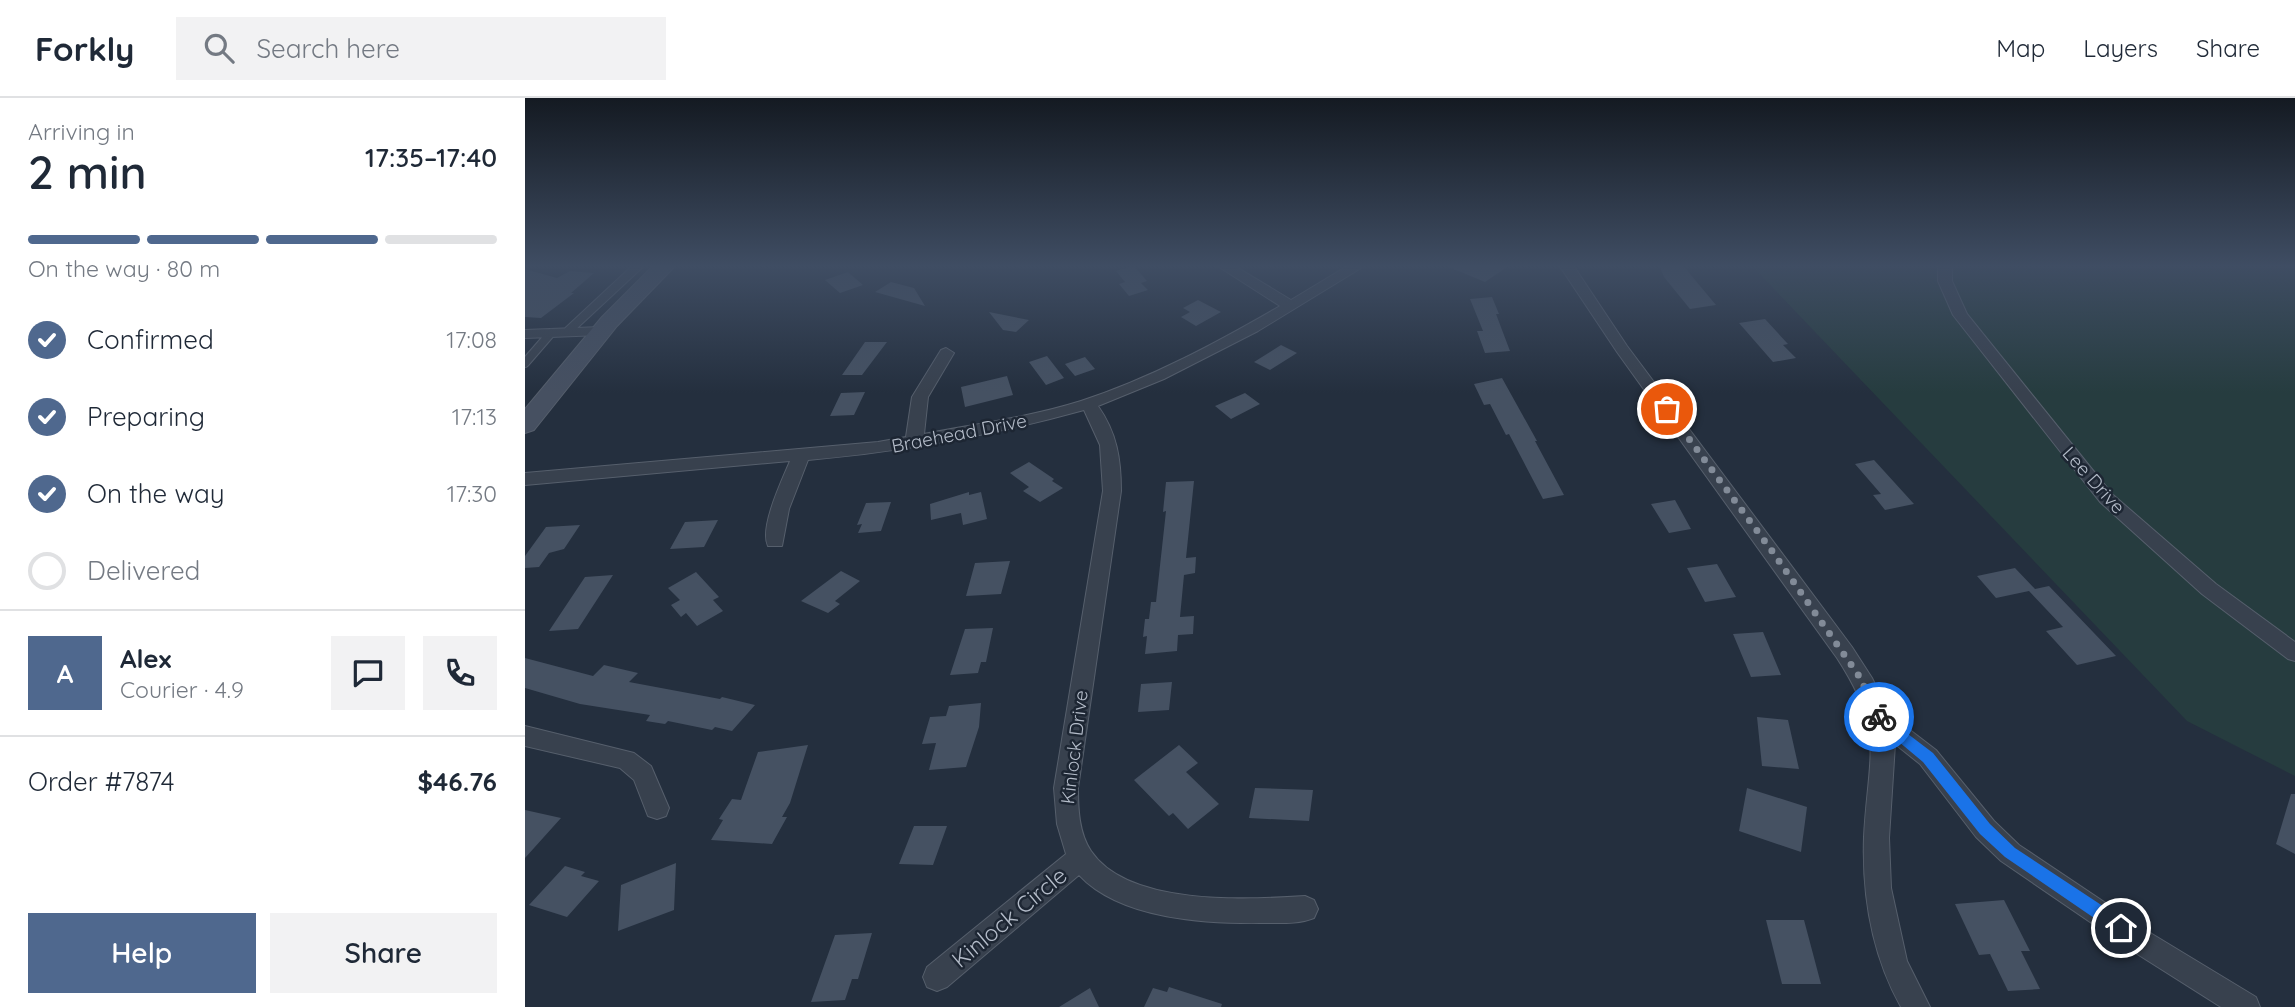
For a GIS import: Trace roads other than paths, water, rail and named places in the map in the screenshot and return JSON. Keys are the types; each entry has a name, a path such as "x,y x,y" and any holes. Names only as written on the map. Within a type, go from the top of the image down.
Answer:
{"main road":[{"path":"525,425 623,307"}],"street":[{"name":"Braehead Drive","path":"525,479 800,457 914,442 1037,418 1088,404 1180,366 1288,307"},
{"path":"1594,307 1772,551 1859,676 1880,720 1883,756 1876,845 1883,927 1895,964 1916,1007"},
{"name":"Lee Drive","path":"1957,307 2106,498 2209,589 2295,653"},
{"path":"914,442 920,397 946,353"},
{"name":"Kinlock Drive","path":"1088,404 1103,424 1109,438 1113,464 1112,491 1066,788 1066,814 1071,834 1081,857 1096,875 1112,886 1157,900 1204,909 1255,912 1305,909"},
{"path":"775,541 780,509 800,457"},
{"path":"1880,720 1928,757 1985,829 2010,853 2143,943 2246,1007"},
{"path":"525,736 626,760 643,773 657,808"},
{"name":"Kinlock Circle","path":"937,976 1081,857"}],"lane":[{"path":"567,332 593,307"},
{"path":"525,334 602,331"},
{"path":"525,363 551,333"}]}
